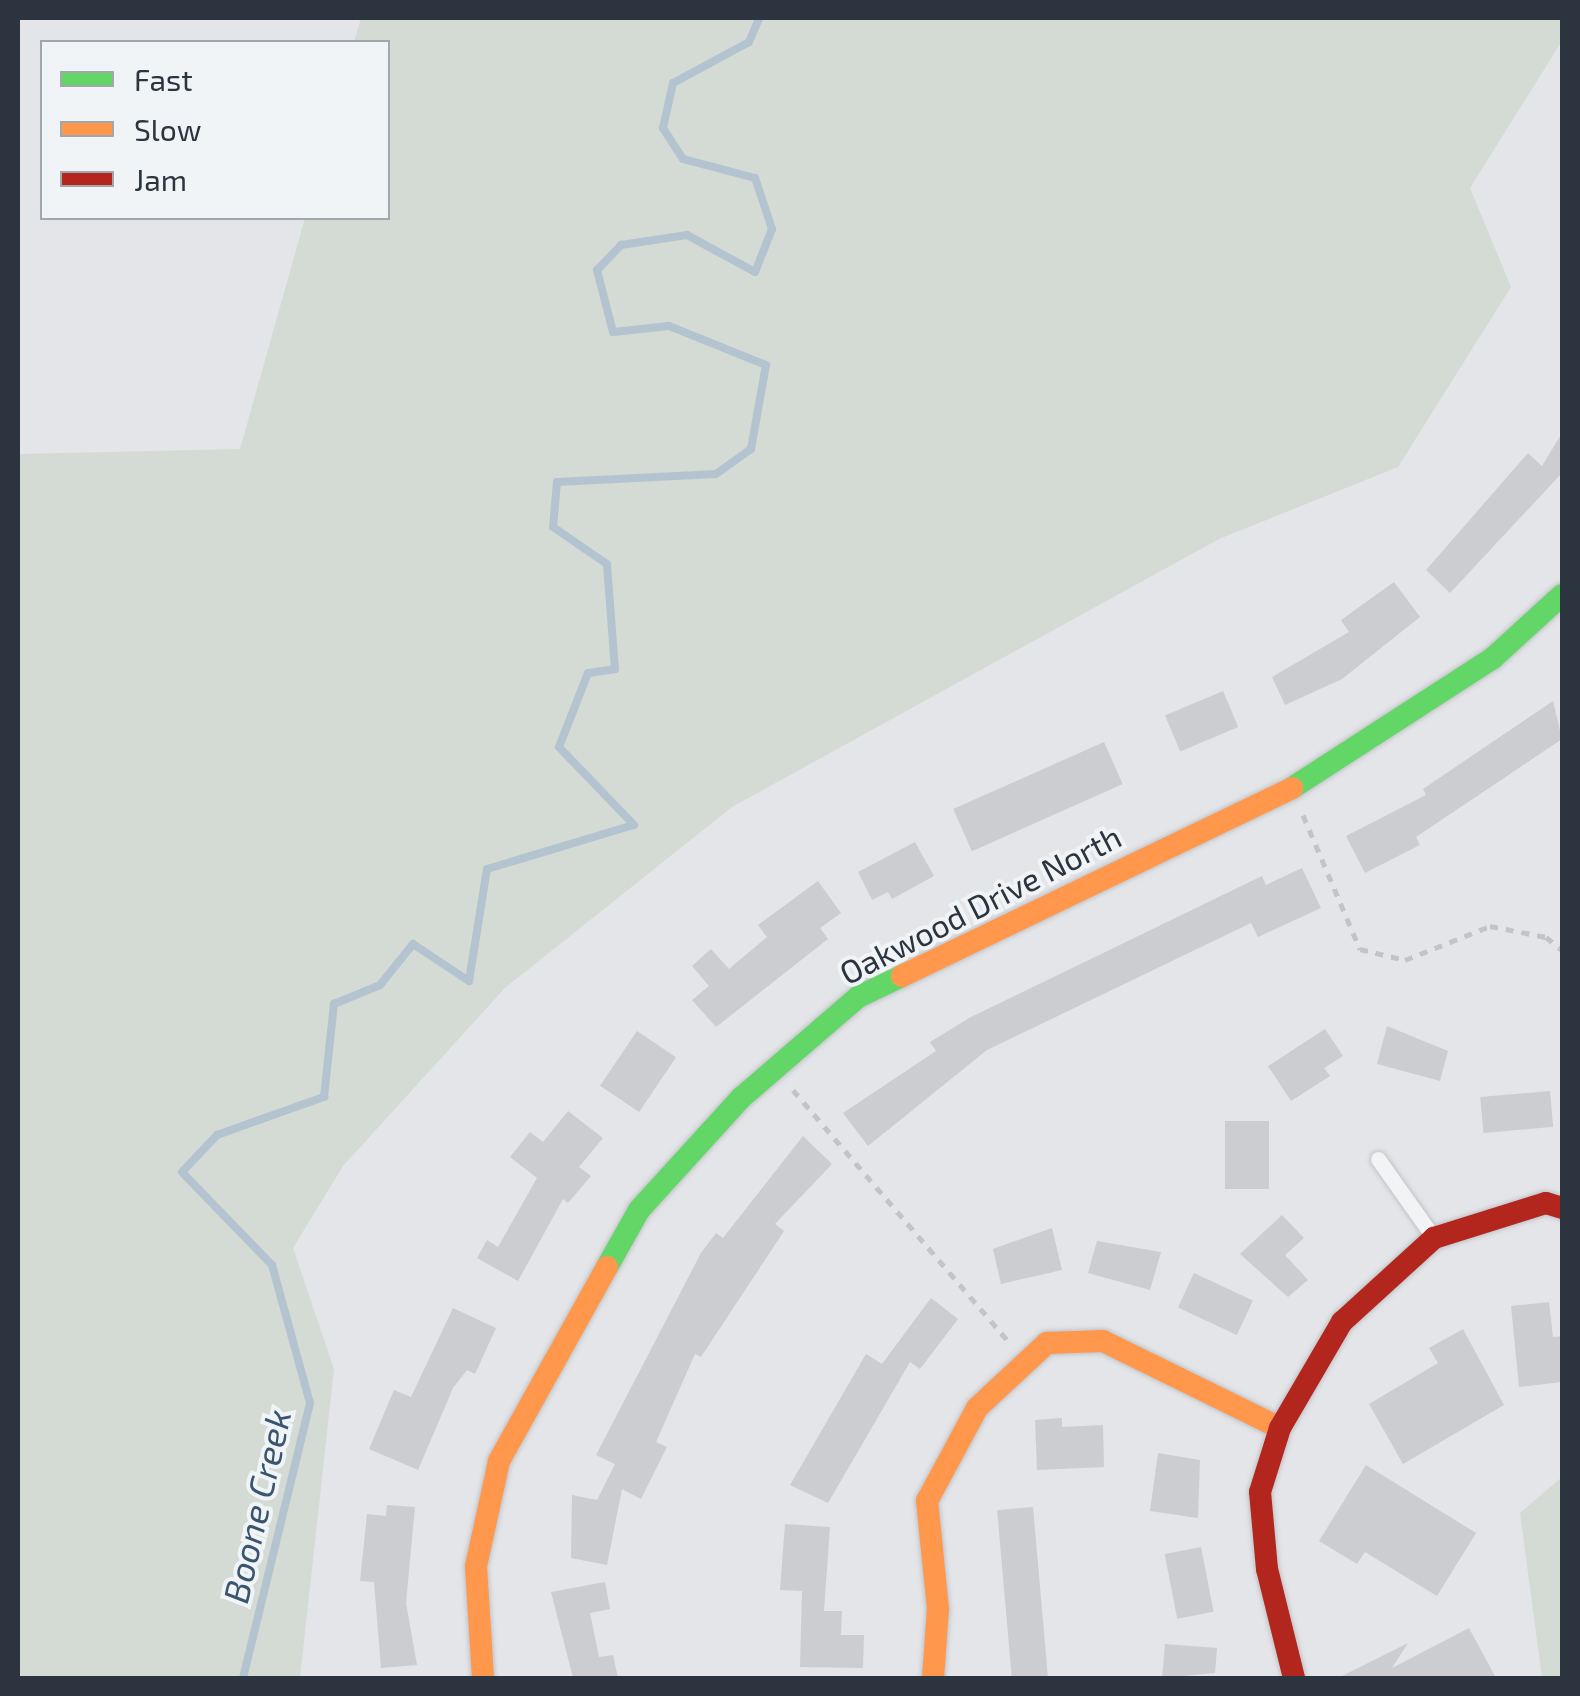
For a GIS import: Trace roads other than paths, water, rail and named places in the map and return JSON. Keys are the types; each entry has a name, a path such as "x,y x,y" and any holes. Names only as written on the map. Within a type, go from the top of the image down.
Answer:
{"street":[{"name":"Oakwood Drive North","path":"483,1678 476,1566 500,1461 639,1210 775,1069 858,998 1334,768 1493,658 1562,595"},
{"path":"1294,1678 1267,1570 1260,1492 1280,1428 1342,1322 1434,1238 1546,1203 1562,1208"},
{"path":"933,1678 938,1608 927,1501 977,1408 1046,1343 1102,1341 1280,1428"}],"lane":[{"path":"1378,1159 1434,1238"}],"waterway":[{"name":"Boone Creek","path":"243,1678 310,1403 272,1265 182,1172 217,1135 324,1097 334,1004 380,985 413,944 469,981 487,869 634,825 559,747 588,673 615,669 607,564 553,527 557,482 716,474 751,449 766,365 669,326 613,332 597,270 621,245 687,235 755,272 772,229 755,178 683,159 663,128 673,83 749,42 759,18"}]}
